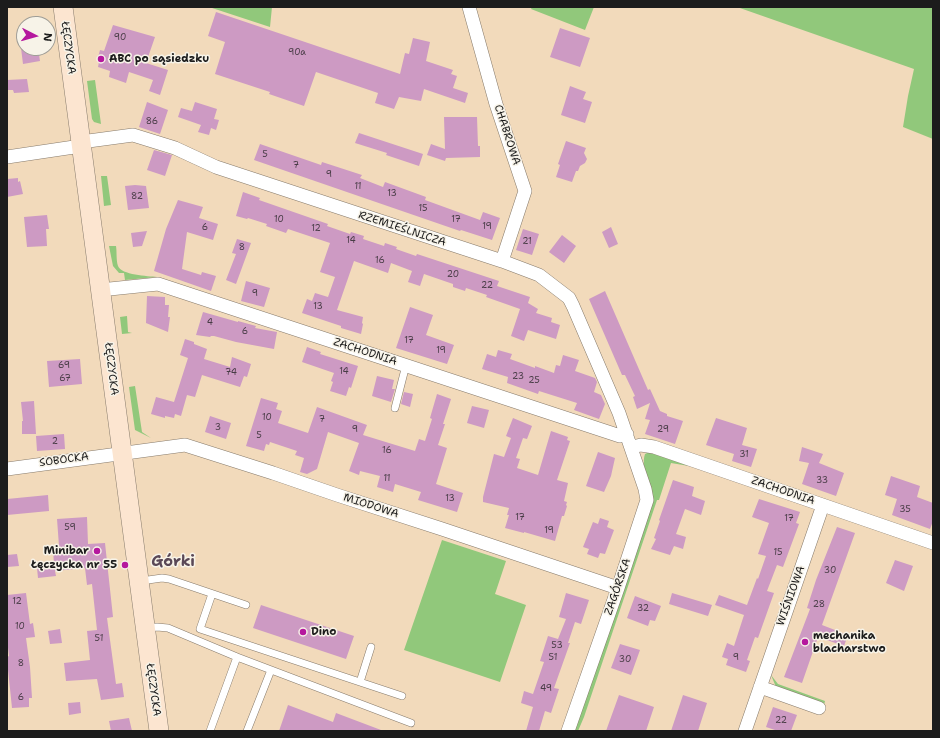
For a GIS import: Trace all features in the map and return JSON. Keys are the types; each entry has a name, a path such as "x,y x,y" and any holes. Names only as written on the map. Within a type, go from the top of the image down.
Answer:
{"main road":[{"name":"ŁĘCZYCKA","path":"62,7 159,731"}],"street":[{"name":"CHABROWA","path":"469,7 496,104 525,191 502,261"},
{"name":"RZEMIEŚLNICZA","path":"7,157 133,135 175,148 216,167 502,261 539,275 569,298 597,361 629,441"},
{"name":"ZACHODNIA","path":"100,290 158,284 620,436 641,445 654,447 933,543"},
{"name":"ZAGÓRSKA","path":"568,731 618,588 646,500 645,489 629,441"},
{"name":"MIODOWA","path":"122,453 185,445 618,588"},
{"name":"SOBOCKA","path":"7,469 122,453"},
{"name":"WIŚNIOWA","path":"745,731 823,505"},
{"path":"760,687 819,708"}],"lane":[{"path":"395,408 406,365"},
{"path":"139,581 162,578 246,605"},
{"path":"212,594 200,629 402,696"},
{"path":"145,628 168,628 237,657 411,723"},
{"path":"360,682 371,647"},
{"path":"210,731 237,657"},
{"path":"247,731 271,670"}],"green space":[{"path":"209,7 272,7 270,27"},
{"path":"532,7 594,7 585,30 531,9"},
{"path":"737,7 933,7 933,139 903,127 914,69"},
{"path":"95,80 101,124 94,122 92,119 87,81"},
{"path":"101,176 107,176 111,205 104,206"},
{"path":"109,246 116,246 117,264 120,269 129,273 157,277 125,280 124,273 119,273 113,266"},
{"path":"127,316 128,332 132,333 122,334 120,317"},
{"path":"135,386 142,432 151,438 135,430 129,387"},
{"path":"651,451 689,466 671,463 659,500 657,500 584,717 578,731 574,731 653,499 644,465 645,454"},
{"path":"442,540 506,561 495,594 526,605 500,682 404,650"},
{"path":"771,675 778,684 825,701 824,705 776,687"}],"building":[{"path":"216,12 400,74 405,53 409,54 413,38 430,42 426,61 453,70 451,74 457,76 453,88 468,93 465,103 424,89 421,101 399,97 394,109 375,103 378,93 316,72 304,106 269,94 270,92 215,74 225,42 208,36"},
{"path":"113,25 155,37 146,63 168,70 160,95 149,91 153,80 129,72 126,83 109,77 110,71 98,67 99,62 97,61 100,50 104,51"},
{"path":"560,28 590,38 580,67 550,57"},
{"path":"22,56 39,56 40,61 23,64"},
{"path":"27,79 29,92 14,93 13,90 7,90 7,80"},
{"path":"570,86 586,92 583,99 592,102 585,123 561,115"},
{"path":"147,102 168,110 160,134 139,127"},
{"path":"195,102 217,109 214,119 219,120 216,130 211,128 209,135 198,132 201,125 178,117 181,108 192,111"},
{"path":"444,117 477,117 480,157 446,158 445,161 427,155 431,144 445,149"},
{"path":"359,133 423,154 419,166 386,155 387,153 355,143"},
{"path":"566,141 586,148 584,153 587,159 585,163 580,166 578,171 576,171 572,182 556,177 560,165 558,164"},
{"path":"260,144 321,165 322,162 362,175 360,178 383,187 385,182 426,197 425,200 480,220 483,212 500,218 492,240 461,230 460,231 254,160"},
{"path":"154,150 172,155 165,176 147,170"},
{"path":"18,178 23,194 7,197 7,179"},
{"path":"125,186 146,186 149,208 128,210"},
{"path":"243,192 260,198 259,200 328,224 327,226 350,234 351,232 364,236 363,239 384,246 385,243 397,247 396,249 416,256 417,254 499,281 497,286 530,297 528,303 538,309 536,313 552,318 551,322 560,325 556,339 528,330 524,341 511,336 520,309 466,288 465,291 453,287 453,284 424,274 420,286 408,282 412,271 391,263 388,273 354,261 337,310 363,317 361,334 302,313 307,299 312,301 315,293 328,297 335,277 320,272 330,243 288,229 286,233 266,226 267,224 236,216"},
{"path":"178,200 203,207 199,218 218,224 213,240 187,232 182,269 201,275 202,272 216,276 211,291 154,271 166,229"},
{"path":"47,215 49,229 46,229 47,246 27,247 24,217"},
{"path":"611,227 618,244 609,248 602,232"},
{"path":"523,229 539,234 532,255 516,250"},
{"path":"147,231 142,246 133,247 131,233"},
{"path":"562,235 576,246 564,263 549,252"},
{"path":"237,239 251,243 236,284 226,280 236,254 232,253"},
{"path":"246,281 270,288 264,307 241,301"},
{"path":"605,291 648,390 650,389 660,411 667,414 667,416 683,421 675,444 645,434 650,420 645,419 650,403 637,409 633,397 635,396 625,375 622,375 589,299"},
{"path":"147,296 165,297 165,305 169,305 168,317 170,317 168,332 146,323"},
{"path":"410,307 433,315 426,335 454,345 447,364 396,348"},
{"path":"203,312 256,326 255,328 277,332 274,349 236,342 214,336 210,337 196,335"},
{"path":"185,339 207,349 204,359 230,367 232,357 251,364 247,377 244,376 240,387 202,375 195,397 187,395 181,416 175,414 174,418 165,416 165,418 151,414 156,397 174,402 188,358 180,355"},
{"path":"307,347 321,352 320,354 358,366 351,388 349,387 346,396 330,391 334,373 302,362"},
{"path":"498,350 512,354 510,359 554,373 556,365 560,366 563,355 579,360 575,371 595,378 597,382 594,392 601,395 605,404 599,419 574,410 577,403 539,391 538,394 507,383 508,377 482,369 487,354 496,357"},
{"path":"80,359 82,384 49,387 47,361"},
{"path":"377,376 394,380 392,389 395,389 391,402 372,396"},
{"path":"404,392 413,394 410,407 401,404"},
{"path":"437,394 451,399 438,445 447,448 436,484 463,493 457,512 418,500 421,492 395,484 393,492 377,487 380,476 360,471 359,475 349,471 359,443 328,432 317,469 307,474 300,472 304,458 295,455 297,451 270,442 269,445 266,444 264,451 246,446 261,398 278,403 276,409 282,411 278,423 308,433 317,407 367,425 363,435 415,451 419,439 425,441 432,419 430,418"},
{"path":"34,401 36,434 22,434 23,421 21,402"},
{"path":"472,406 489,410 484,428 467,423"},
{"path":"210,416 231,423 226,439 205,432"},
{"path":"513,418 532,426 527,439 523,438 516,458 520,459 517,468 538,475 551,431 568,437 567,440 570,441 557,480 568,483 564,501 567,502 567,506 564,516 562,516 555,541 505,528 509,515 507,515 509,508 483,502 494,454 504,457 511,438 506,436"},
{"path":"716,418 747,428 742,445 757,449 751,467 732,461 734,454 706,445"},
{"path":"64,434 65,449 37,451 36,436"},
{"path":"802,447 823,454 819,463 844,473 836,496 802,484 809,463 799,461"},
{"path":"598,452 615,458 611,476 604,492 586,486"},
{"path":"891,476 920,486 917,497 933,503 933,521 930,529 892,515 897,499 885,495"},
{"path":"673,480 694,487 692,496 705,501 701,515 685,509 676,534 686,537 683,549 674,546 670,555 651,549 656,539 654,538 660,521 659,520"},
{"path":"48,495 49,511 7,515 7,499"},
{"path":"759,499 800,512 796,523 799,524 783,567 777,565 767,591 774,593 758,638 755,637 747,660 750,661 746,672 726,665 728,659 722,657 727,643 734,646 744,615 715,605 719,595 747,605 757,578 758,579 766,556 758,554 769,523 752,517"},
{"path":"87,517 88,544 105,543 113,617 107,618 116,684 122,683 124,697 101,700 97,679 66,681 64,663 90,660 87,631 97,630 92,584 87,585 85,568 55,571 56,576 38,578 37,568 54,566 53,547 59,546 57,519"},
{"path":"600,518 609,521 607,527 614,530 605,554 600,553 598,558 587,554 589,549 583,547 593,522 598,524"},
{"path":"837,527 855,533 822,625 848,635 844,646 818,637 802,683 784,677 810,609 807,608 816,580"},
{"path":"17,554 19,566 7,567 7,555"},
{"path":"895,560 913,566 904,591 886,583"},
{"path":"26,593 30,624 33,623 35,637 26,638 32,698 29,698 29,707 12,708 7,660 7,657 9,656 7,639 7,595"},
{"path":"566,593 589,600 581,624 575,622 568,643 570,643 554,688 559,689 551,713 545,711 539,731 526,731 533,707 521,703 524,691 533,694 544,662 540,661 548,636 558,639 566,619 559,617"},
{"path":"672,593 712,605 708,616 669,604"},
{"path":"635,596 661,606 655,621 650,620 648,626 627,618"},
{"name":"Dino","path":"261,605 354,636 346,659 253,628"},
{"path":"60,629 62,643 50,644 48,631"},
{"path":"620,644 640,650 631,675 611,668"},
{"path":"619,695 654,707 646,731 606,731"},
{"path":"683,695 707,703 698,731 671,731"},
{"path":"80,702 81,713 69,715 68,703"},
{"path":"288,705 333,722 336,713 381,730 279,731"},
{"path":"773,707 797,715 791,731 778,731 766,727"},
{"path":"129,718 132,731 111,731 109,721"}],"place":[{"name":"ABC po sąsiedzku","path":"101,59"},
{"name":"Minibar","path":"97,551"},
{"name":"Łęczycka nr 55","path":"125,565"},
{"name":"Dino","path":"303,632"},
{"name":"mechanika blacharstwo","path":"805,642"}],"district":[{"name":"Górki","path":"173,562"}]}
